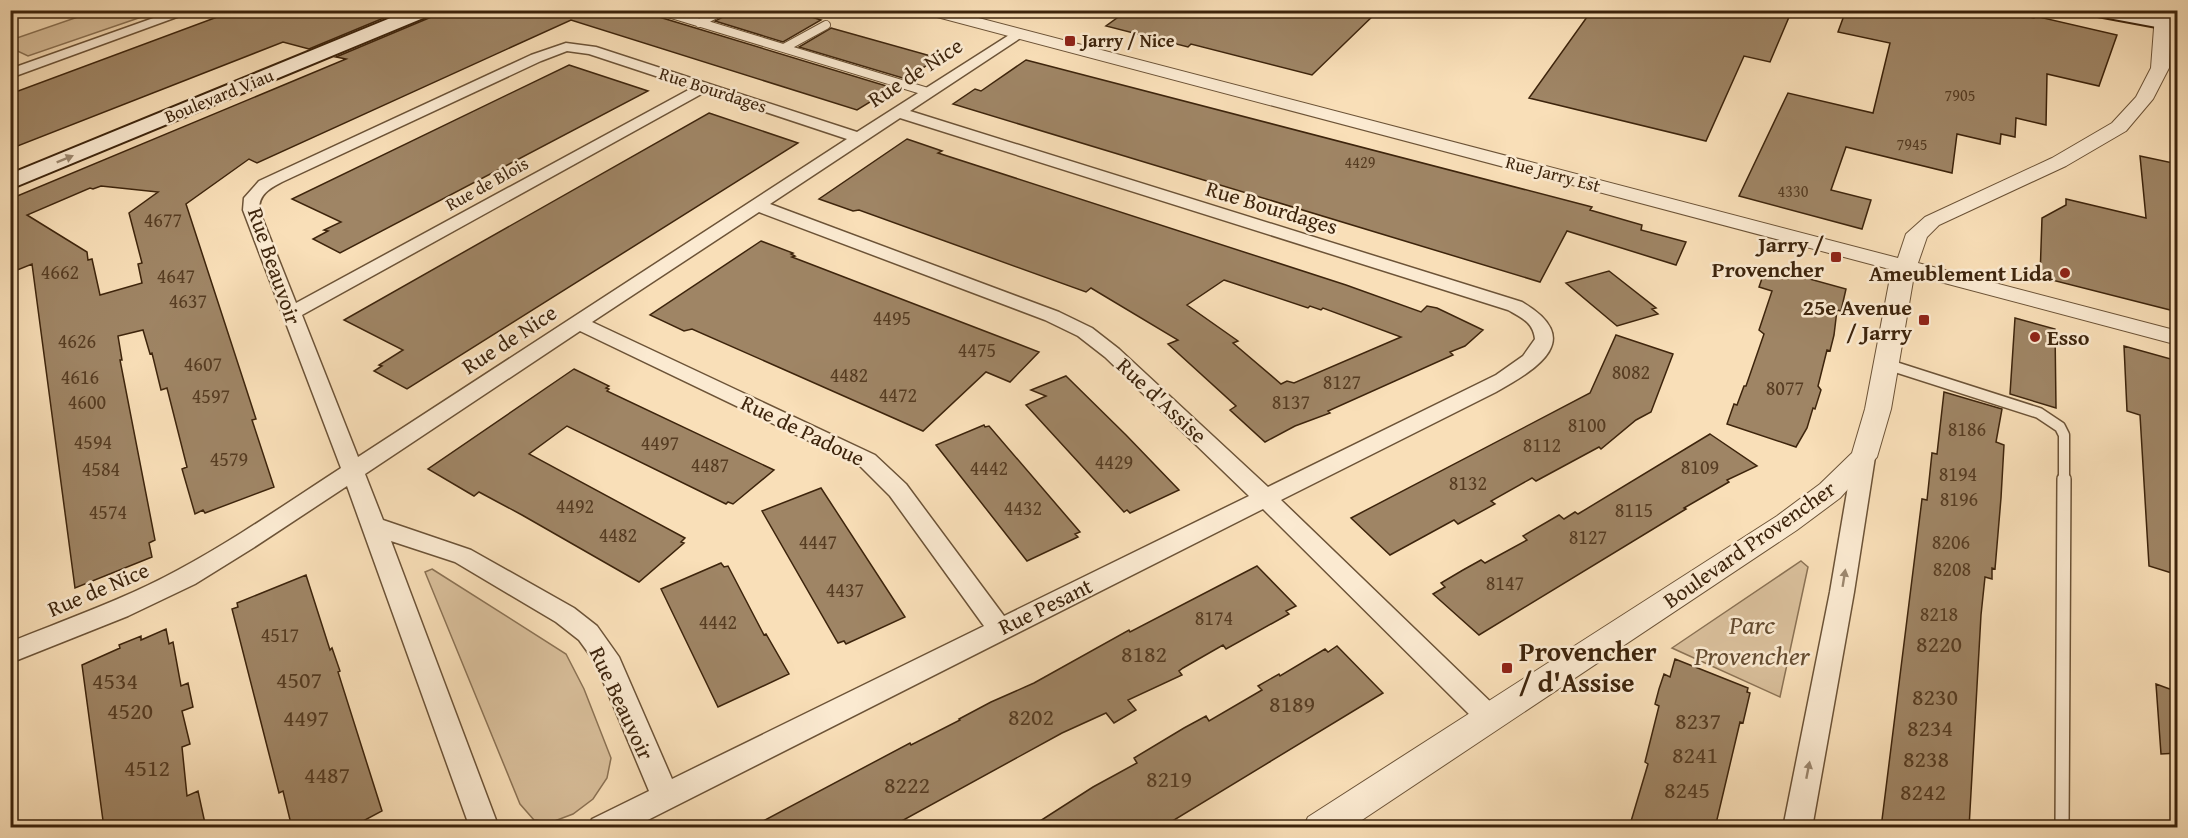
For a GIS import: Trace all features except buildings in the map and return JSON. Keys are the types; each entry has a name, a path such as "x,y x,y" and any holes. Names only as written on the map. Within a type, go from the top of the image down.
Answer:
{"main road":[{"name":"Boulevard Viau","path":"10,165 396,10"},
{"name":"Boulevard Viau","path":"10,182 427,10"},
{"path":"2092,10 2170,17"}],"street":[{"path":"10,74 190,10"},
{"name":"Rue Jarry Est","path":"928,10 2178,338"},
{"name":"Boulevard Provencher","path":"1320,828 1787,523 1830,491 1864,457 1878,409 1900,283 1917,234 1932,220 2059,162 2119,127 2144,99 2160,68 2170,17"},
{"name":"Rue de Nice","path":"10,653 119,609 186,577 353,471 1017,34"},
{"name":"Rue Bourdages","path":"566,47 591,50 859,138"},
{"name":"Rue Beauvoir","path":"485,828 374,526 290,314 249,202 254,193 266,184 292,171 544,54 566,47"},
{"name":"Rue de Blois","path":"290,314 704,87"},
{"name":"Rue Bourdages","path":"897,112 1515,306 1531,314 1543,326 1546,338 1540,352 1513,375 1489,387"},
{"name":"Rue d'Assise","path":"756,205 1052,316 1085,332 1112,353 1266,499 1489,717"},
{"name":"Rue de Padoue","path":"578,322 867,459 898,489 999,628"},
{"name":"Rue Pesant","path":"602,828 999,628 1266,499 1489,387"},
{"path":"1797,828 1842,592 1864,457"},
{"name":"Rue Beauvoir","path":"374,526 463,556 565,615 588,633 606,657 665,796"}],"lane":[{"path":"658,10 928,92"},
{"path":"699,23 724,10"},
{"path":"784,48 826,25"},
{"path":"1885,364 2032,410 2052,420 2064,435 2062,828"}],"green space":[{"path":"98,10 159,11 28,56 11,48 11,40"},
{"name":"Parc Provencher","path":"1801,561 1808,567 1780,697 1672,648"},
{"path":"432,569 566,654 584,689 611,758 607,778 593,799 573,814 552,822 534,820 520,804 425,572"}],"place":[{"name":"Jarry / Nice","path":"1070,41"},
{"name":"Jarry / Provencher","path":"1836,257"},
{"name":"Ameublement Lida","path":"2065,273"},
{"name":"25e Avenue / Jarry","path":"1924,320"},
{"name":"Esso","path":"2035,337"},
{"name":"Provencher / d'Assise","path":"1507,668"}]}
